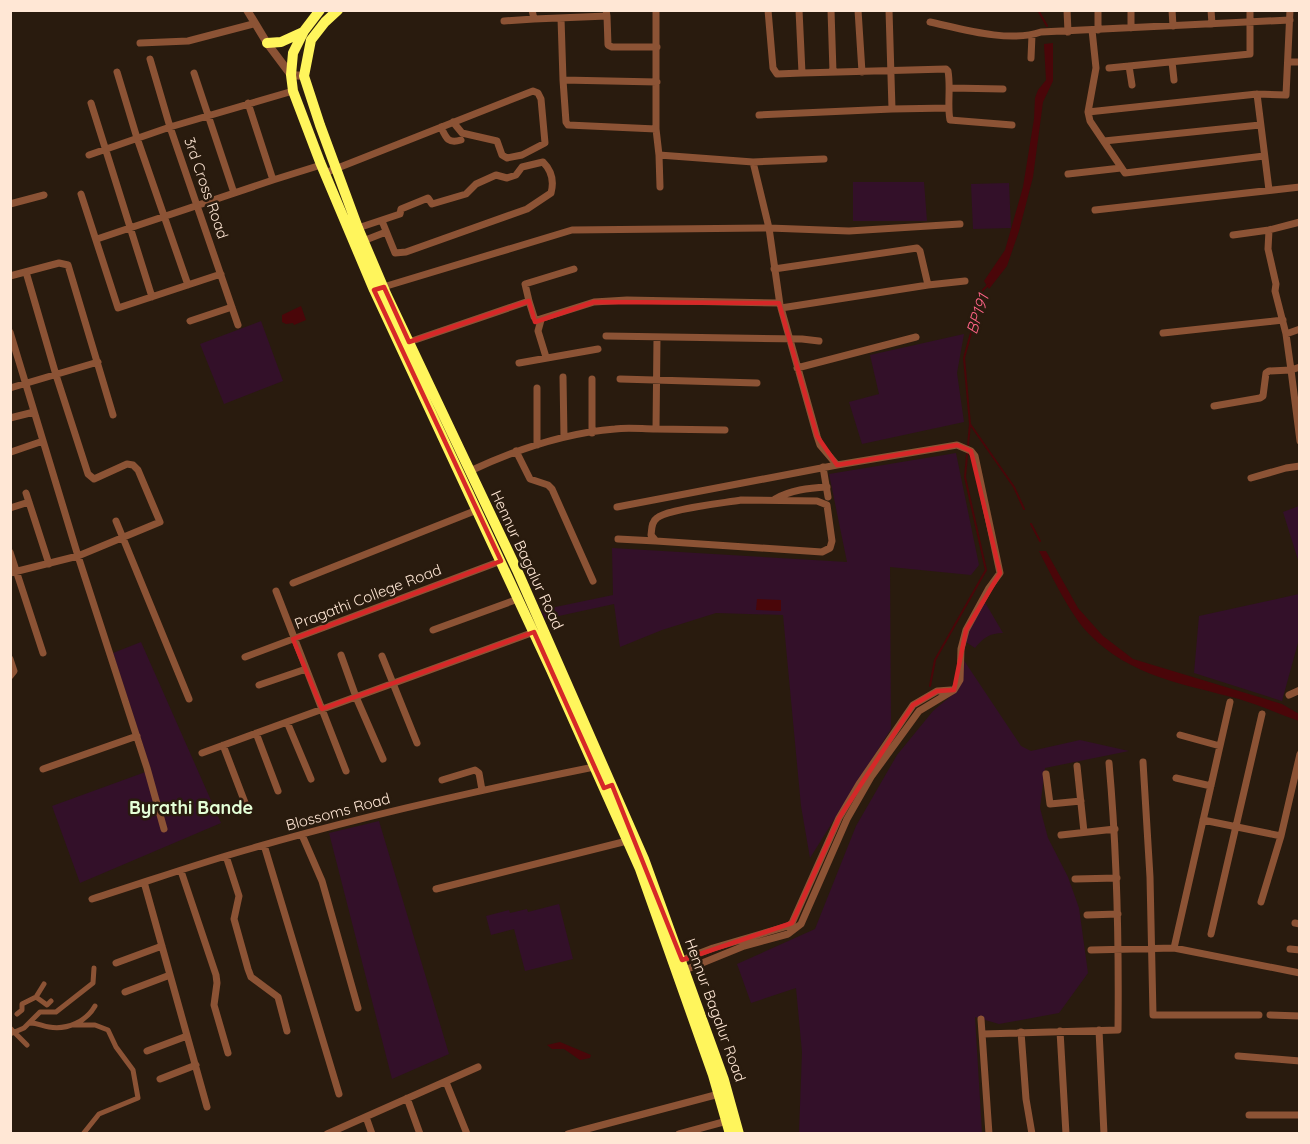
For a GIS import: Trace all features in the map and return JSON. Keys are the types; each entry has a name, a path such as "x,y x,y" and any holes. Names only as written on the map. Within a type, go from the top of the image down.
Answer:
{"main road":[{"name":"Hennur Bagalur Road","path":"320,10 304,31 293,53 291,75 293,91 323,169 594,767 608,787 644,859 683,965 720,1081 719,1094 730,1134"},
{"path":"304,76 311,40 338,10"},
{"path":"267,43 281,42 304,31"},
{"name":"Hennur Bagalur Road","path":"304,76 379,289 409,342 517,570 608,787 739,1134"}],"street":[{"path":"247,10 253,24 291,75 304,76"},
{"path":"532,10 534,19"},
{"path":"656,10 656,129 660,186"},
{"path":"768,10 774,72 777,74 946,69 951,88 949,118 953,121 1011,124"},
{"path":"799,10 802,73"},
{"path":"831,10 833,72"},
{"path":"858,10 862,72"},
{"path":"889,10 892,109"},
{"path":"1067,10 1068,32"},
{"path":"1098,10 1095,30 1096,68 1088,112 1090,121 1125,173 1264,156"},
{"path":"1131,10 1131,28"},
{"path":"1172,10 1173,26"},
{"path":"1211,10 1212,24"},
{"path":"1109,68 1250,54 1250,10"},
{"path":"1088,112 1257,94 1286,95 1290,10"},
{"path":"504,21 607,13 608,45 612,48 657,47"},
{"path":"561,18 563,80 568,125 656,129"},
{"path":"930,22 1013,36 1041,32 1290,20"},
{"path":"140,43 188,41 253,24"},
{"path":"1031,58 1032,35"},
{"name":"3rd Cross Road","path":"150,60 238,325"},
{"path":"1172,62 1174,80"},
{"path":"1288,62 1299,62"},
{"path":"1129,66 1132,85"},
{"path":"117,72 137,138 188,285"},
{"path":"194,73 234,194"},
{"path":"563,80 657,82"},
{"path":"951,88 1003,89"},
{"path":"89,155 208,115 293,91"},
{"path":"97,239 273,180 336,168 453,122 533,91 538,93 541,99 545,143 522,155 507,158 502,155 496,141 462,133 453,122"},
{"path":"1257,94 1269,190"},
{"path":"91,103 152,297"},
{"path":"248,103 273,180"},
{"path":"759,115 949,108"},
{"path":"1104,141 1260,125"},
{"path":"441,127 447,141 461,140"},
{"path":"659,155 753,162 824,159"},
{"path":"358,228 400,214 401,208 428,198 432,204 466,194 477,184 496,175 507,178 516,175 522,167 543,162 549,168 554,184 551,193 527,209 406,252 395,253 382,221"},
{"path":"753,162 769,228 780,305 797,368 820,445 837,465"},
{"path":"1068,174 1121,168"},
{"path":"1095,210 1299,187"},
{"path":"81,194 118,308 221,274"},
{"path":"10,204 44,195"},
{"path":"1233,235 1269,230 1299,222"},
{"path":"379,289 572,230 769,228 849,231 960,224"},
{"path":"1269,230 1268,249 1276,284 1275,291 1286,334 1299,441"},
{"path":"363,241 386,232"},
{"path":"774,269 917,248 920,251 928,285"},
{"path":"10,276 59,263 68,265 113,415"},
{"path":"574,269 525,284 534,317 537,320 594,302 627,300 780,305 965,281"},
{"path":"13,573 78,556 160,522 138,470 133,465 128,464 94,479 88,474 26,272"},
{"path":"409,342 529,301"},
{"path":"190,321 232,307"},
{"path":"541,320 538,331 546,357"},
{"path":"1163,333 1283,320"},
{"path":"1286,334 1299,329"},
{"path":"10,333 78,556 137,735 164,829"},
{"path":"606,336 819,341"},
{"path":"797,368 916,337"},
{"path":"656,429 657,338"},
{"path":"519,363 598,349"},
{"path":"10,388 98,362"},
{"path":"1214,406 1260,398 1263,396 1266,373 1299,367"},
{"path":"563,377 564,437"},
{"path":"592,379 592,433"},
{"path":"620,379 758,383"},
{"path":"537,388 537,445"},
{"path":"10,418 34,412"},
{"path":"470,471 516,451 564,437 617,428 725,430"},
{"path":"11,452 43,441"},
{"path":"617,507 823,467 957,445 968,449 975,456 1000,573 966,630 961,649 960,680 954,690 919,711 871,777 847,819 806,915 796,930 683,965"},
{"path":"516,451 530,479 548,485 552,489 593,581"},
{"path":"1251,478 1299,466"},
{"path":"823,467 828,497"},
{"path":"738,484 741,500"},
{"path":"773,500 785,493 807,488 827,487"},
{"path":"26,493 49,564"},
{"path":"618,539 822,552 830,548 832,541 826,505 817,501 741,500 657,517 652,524 651,535 656,541"},
{"path":"10,508 29,502"},
{"path":"293,583 477,510"},
{"path":"116,521 189,699"},
{"path":"10,552 13,573 43,653"},
{"name":"Pragathi College Road","path":"245,657 501,561"},
{"path":"276,591 346,771"},
{"path":"433,630 518,599"},
{"path":"202,753 534,632"},
{"path":"341,655 356,697 383,759"},
{"path":"382,656 417,743"},
{"path":"10,659 14,671 10,676"},
{"path":"260,685 306,669"},
{"path":"683,965 713,948 788,926 796,916 839,818 859,784 913,705 938,691 954,690"},
{"path":"1289,695 1299,690"},
{"path":"1174,948 1230,702"},
{"path":"1211,934 1262,714"},
{"path":"287,722 311,779"},
{"path":"256,734 278,791"},
{"path":"44,769 137,735"},
{"path":"1180,735 1220,746"},
{"path":"223,745 248,808"},
{"path":"1261,902 1281,836 1299,754"},
{"path":"1143,762 1150,877 1153,1015 1259,1015"},
{"path":"983,1034 1118,1030 1117,878 1109,763"},
{"path":"1077,766 1084,832"},
{"name":"Blossoms Road","path":"92,899 226,856 302,835 483,789 594,767"},
{"path":"442,780 475,770 479,773 483,789"},
{"path":"1046,774 1050,804 1081,801"},
{"path":"1176,778 1211,786"},
{"path":"1203,820 1281,836"},
{"path":"1061,835 1115,829"},
{"path":"302,835 322,881 358,1008"},
{"path":"436,889 627,841"},
{"path":"264,845 339,1094"},
{"path":"226,856 239,896 234,919 248,969 251,977 279,997 287,1031"},
{"path":"181,870 216,975 214,1005 228,1053"},
{"path":"1075,879 1117,878"},
{"path":"144,882 207,1107"},
{"path":"805,895 813,899"},
{"path":"1087,915 1118,914"},
{"path":"116,963 162,946"},
{"path":"1090,951 1174,948 1299,973"},
{"path":"1290,949 1299,950"},
{"path":"12,1031 24,1028 40,1012 56,1012 80,995 93,983 94,968"},
{"path":"125,992 170,975"},
{"path":"36,997 39,987"},
{"path":"17,1014 22,1010 21,1001 36,997"},
{"path":"36,997 47,1005 51,1001"},
{"path":"74,1025 90,1015 95,1006"},
{"path":"1270,1015 1299,1016"},
{"path":"981,1019 989,1134"},
{"path":"30,1023 57,1028 94,1025 108,1030 116,1047 133,1071 138,1098 99,1114 83,1134"},
{"path":"1099,1030 1104,1134"},
{"path":"12,1031 27,1045"},
{"path":"1022,1032 1026,1099 1032,1134"},
{"path":"1060,1032 1066,1134"},
{"path":"147,1051 188,1036"},
{"path":"1238,1056 1299,1061"},
{"path":"160,1079 195,1065"},
{"path":"327,1134 478,1067"},
{"path":"446,1082 467,1134"},
{"path":"567,1134 719,1094"},
{"path":"407,1098 420,1134"},
{"path":"1249,1115 1299,1115"},
{"path":"366,1117 372,1134"},
{"path":"680,1134 727,1121"}],"highlighted area":[{"path":"384,287 409,342 529,301 535,322 594,302 779,303 817,436 830,457 837,465 957,445 971,451 1000,573 966,630 954,690 937,691 913,705 839,818 792,923 682,960 612,785 604,788 534,632 322,709 293,639 501,561 374,290"}],"shaded area":[{"path":"1053,43 1053,81 1043,102 1033,177 1019,231 1007,266 989,289 984,281 1005,250 1023,187 1034,119 1035,98 1046,80 1044,44"},
{"path":"853,182 924,182 927,221 853,221"},
{"path":"1009,183 1011,228 973,229 971,184"},
{"path":"301,306 306,320 294,325 282,322 282,315"},
{"path":"261,321 283,381 224,404 200,344"},
{"path":"964,334 957,373 964,422 862,444 849,402 879,394 870,355"},
{"path":"956,453 979,565 971,575 890,567 891,729 810,858 801,806 783,615 716,613 662,630 620,647 614,604 545,619 541,610 613,595 612,548 847,562 829,474"},
{"path":"1300,506 1299,563 1283,512"},
{"path":"1039,551 1046,551 1078,608 1103,636 1133,659 1282,704 1299,714 1299,721 1239,699 1140,670 1105,649 1075,617"},
{"path":"1299,594 1299,639 1282,701 1194,673 1199,616"},
{"path":"757,599 781,600 781,611 756,610"},
{"path":"983,599 1003,633 987,637 975,648 963,640"},
{"path":"141,642 221,823 80,883 52,806 151,770 113,653"},
{"path":"961,656 1021,746 1031,751 1080,740 1129,751 1045,768 1040,808 1048,838 1068,877 1079,908 1088,973 1059,1013 999,1024 975,1017 982,1133 799,1133 802,1052 796,988 751,1003 737,964 815,929 856,826 897,755 933,711 958,690"},
{"path":"379,821 449,1054 392,1079 329,833"},
{"path":"559,904 573,959 525,971 514,929 491,935 486,916 509,910 510,913 527,909 528,912"},
{"path":"560,1042 591,1055 590,1058 580,1060 564,1049 552,1049 547,1045"}],"waterway":[{"name":"BP191","path":"1038,10 1047,26"},
{"name":"BP191","path":"989,284 983,290 964,358 970,424 1014,487 1024,509"},
{"path":"930,686 935,660 986,570 965,477 970,424"},
{"path":"1031,524 1040,541"}],"district":[{"name":"Byrathi Bande","path":"191,808"}]}
